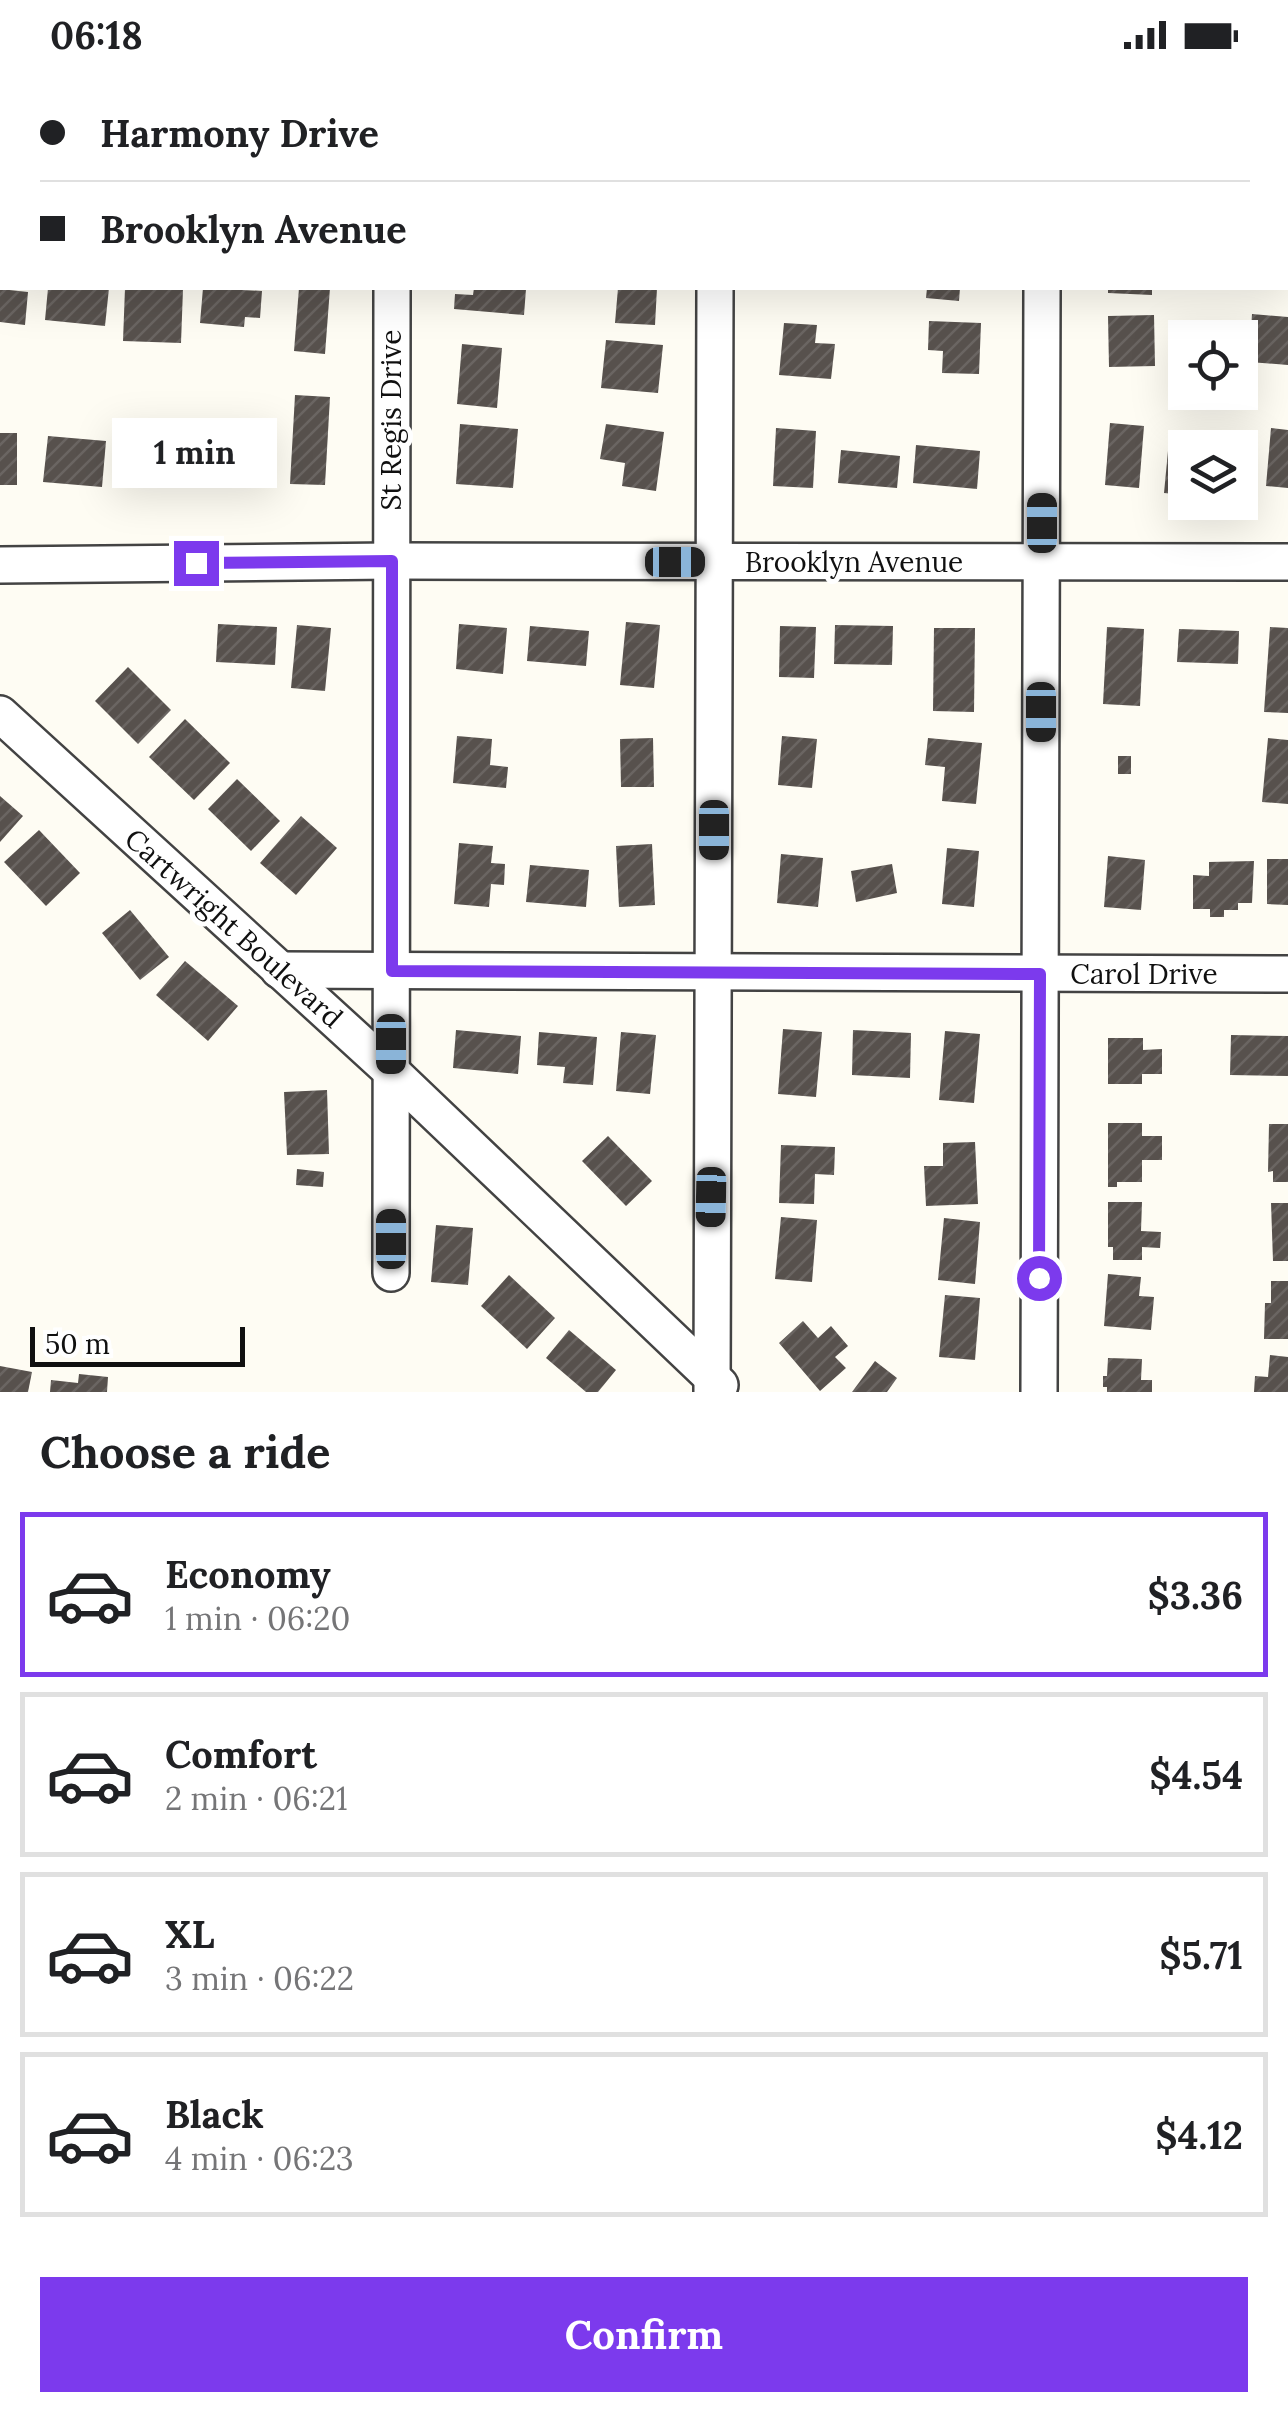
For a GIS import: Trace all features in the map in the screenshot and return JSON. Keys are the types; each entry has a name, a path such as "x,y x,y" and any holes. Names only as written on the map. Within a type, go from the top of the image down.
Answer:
{"street":[{"name":"St Regis Drive","path":"391,1273 392,290"},
{"path":"715,290 717,1387"},
{"path":"1039,1392 1042,290"},
{"name":"Brooklyn Avenue","path":"0,564 1288,562"},
{"name":"Cartwright Boulevard","path":"0,714 392,1072 717,1387"},
{"name":"Carol Drive","path":"279,970 1288,974"}],"building":[{"path":"0,290 28,292 25,325 0,322"},
{"path":"48,290 109,290 105,326 45,320"},
{"path":"125,290 183,290 181,343 123,341"},
{"path":"203,290 262,291 260,318 245,317 244,327 200,323"},
{"path":"299,290 330,290 325,354 294,351"},
{"path":"474,290 526,290 524,315 454,309 455,294 473,295"},
{"path":"618,290 657,290 655,325 615,323"},
{"path":"927,290 960,290 959,301 926,298"},
{"path":"1108,290 1152,290 1152,295"},
{"path":"1252,314 1288,317 1288,365 1258,363 1258,320 1252,320"},
{"path":"1154,315 1155,366 1109,367 1108,316"},
{"path":"929,321 981,323 979,374 942,373 943,351 928,350"},
{"path":"784,323 817,325 815,343 835,344 831,379 779,375"},
{"path":"606,340 663,345 658,393 601,388"},
{"path":"462,344 502,348 497,408 457,404"},
{"path":"295,395 330,397 325,485 290,484"},
{"path":"1110,423 1144,426 1139,488 1105,485"},
{"path":"460,424 518,429 513,488 456,484"},
{"path":"606,424 664,432 656,491 622,486 625,463 600,459"},
{"path":"776,428 816,431 813,488 773,486"},
{"path":"1271,428 1288,430 1288,488 1266,486"},
{"path":"125,432 184,437 180,488 121,483"},
{"path":"0,433 17,433 17,485 0,485"},
{"path":"48,436 106,441 102,487 43,482"},
{"path":"225,437 268,439 265,488 200,483 203,453 224,455"},
{"path":"916,445 980,451 977,489 913,483"},
{"path":"841,450 900,456 897,488 838,483"},
{"path":"1168,451 1168,493 1164,493"},
{"path":"626,622 660,625 654,688 620,685"},
{"path":"218,624 277,627 275,665 216,662"},
{"path":"459,624 507,628 503,674 456,669"},
{"path":"297,625 331,628 325,691 291,688"},
{"path":"835,625 893,626 892,665 834,664"},
{"path":"530,626 589,631 586,666 527,661"},
{"path":"780,626 816,627 814,678 779,677"},
{"path":"1107,627 1144,629 1140,706 1103,704"},
{"path":"1270,627 1288,628 1288,713 1264,712"},
{"path":"934,628 975,628 974,712 933,711"},
{"path":"1179,629 1239,631 1238,664 1177,662"},
{"path":"128,667 171,710 138,744 95,701"},
{"path":"185,719 230,763 194,800 149,757"},
{"path":"457,736 492,739 490,765 508,767 506,788 453,783"},
{"path":"782,736 817,739 812,788 778,785"},
{"path":"653,738 654,787 621,787 620,739"},
{"path":"928,738 982,743 976,804 942,801 945,767 925,765"},
{"path":"1268,738 1288,740 1288,804 1262,802"},
{"path":"1118,756 1131,756 1131,774 1118,774"},
{"path":"237,779 280,821 251,851 208,809"},
{"path":"0,796 23,816 0,842"},
{"path":"301,816 337,848 296,895 260,863"},
{"path":"39,830 80,873 46,906 4,862"},
{"path":"459,843 493,846 491,863 505,864 504,885 491,884 489,907 454,904"},
{"path":"652,844 655,905 619,907 616,846"},
{"path":"947,848 979,851 974,907 942,904"},
{"path":"781,854 823,858 818,907 777,903"},
{"path":"1108,856 1145,860 1141,910 1104,907"},
{"path":"1267,859 1288,859 1288,905 1267,904"},
{"path":"1254,861 1252,903 1238,903 1238,910 1224,910 1224,917 1210,917 1210,909 1193,909 1193,875 1209,876 1209,862"},
{"path":"892,864 897,893 856,902 851,871"},
{"path":"530,865 589,870 586,907 526,902"},
{"path":"130,910 169,957 140,980 102,933"},
{"path":"185,961 238,1006 208,1041 156,995"},
{"path":"783,1029 822,1032 816,1097 778,1094"},
{"path":"456,1030 521,1036 518,1074 453,1068"},
{"path":"853,1030 911,1033 910,1078 852,1075"},
{"path":"945,1031 980,1034 974,1103 939,1100"},
{"path":"539,1032 597,1037 593,1085 563,1083 565,1067 537,1065"},
{"path":"621,1032 656,1035 650,1094 616,1091"},
{"path":"1231,1035 1288,1036 1288,1076 1230,1075"},
{"path":"1108,1038 1143,1038 1143,1050 1162,1049 1162,1074 1142,1074 1142,1084 1108,1084"},
{"path":"327,1090 329,1154 287,1155 284,1092"},
{"path":"1108,1123 1142,1123 1142,1136 1162,1136 1162,1160 1142,1160 1142,1182 1117,1182 1117,1187 1108,1187"},
{"path":"1269,1124 1288,1124 1288,1182 1273,1182 1273,1171 1268,1172"},
{"path":"608,1136 652,1181 626,1206 582,1161"},
{"path":"975,1142 978,1204 926,1206 924,1166 943,1166 943,1143"},
{"path":"781,1145 835,1147 834,1175 815,1174 814,1204 779,1203"},
{"path":"297,1169 324,1172 323,1187 296,1185"},
{"path":"1108,1202 1142,1202 1141,1231 1161,1232 1160,1248 1142,1247 1142,1260 1113,1260 1113,1247 1108,1247"},
{"path":"1271,1203 1288,1203 1288,1261 1273,1261"},
{"path":"781,1217 817,1220 812,1282 775,1279"},
{"path":"944,1218 980,1222 975,1284 938,1280"},
{"path":"436,1225 473,1228 468,1285 431,1282"},
{"path":"1108,1274 1141,1277 1139,1296 1154,1297 1151,1330 1104,1326"},
{"path":"509,1275 555,1318 527,1349 481,1306"},
{"path":"1271,1281 1288,1281 1288,1339 1264,1339 1265,1303 1271,1303"},
{"path":"945,1295 980,1298 975,1360 939,1357"},
{"path":"803,1321 818,1338 831,1326 848,1346 835,1357 846,1368 820,1391 779,1343"},
{"path":"569,1330 616,1370 598,1392 586,1392 546,1358"},
{"path":"1270,1355 1288,1357 1288,1392 1254,1392 1255,1376 1268,1377"},
{"path":"1108,1358 1142,1359 1141,1380 1152,1380 1152,1392 1107,1392 1103,1376 1107,1376"},
{"path":"875,1361 897,1378 887,1392 852,1392"},
{"path":"0,1366 32,1372 28,1392 0,1392"},
{"path":"79,1374 108,1377 107,1392 50,1392 51,1380 78,1383"}],"route":[{"path":"196,563 392,561 392,971 1040,974 1039,1278"}]}
